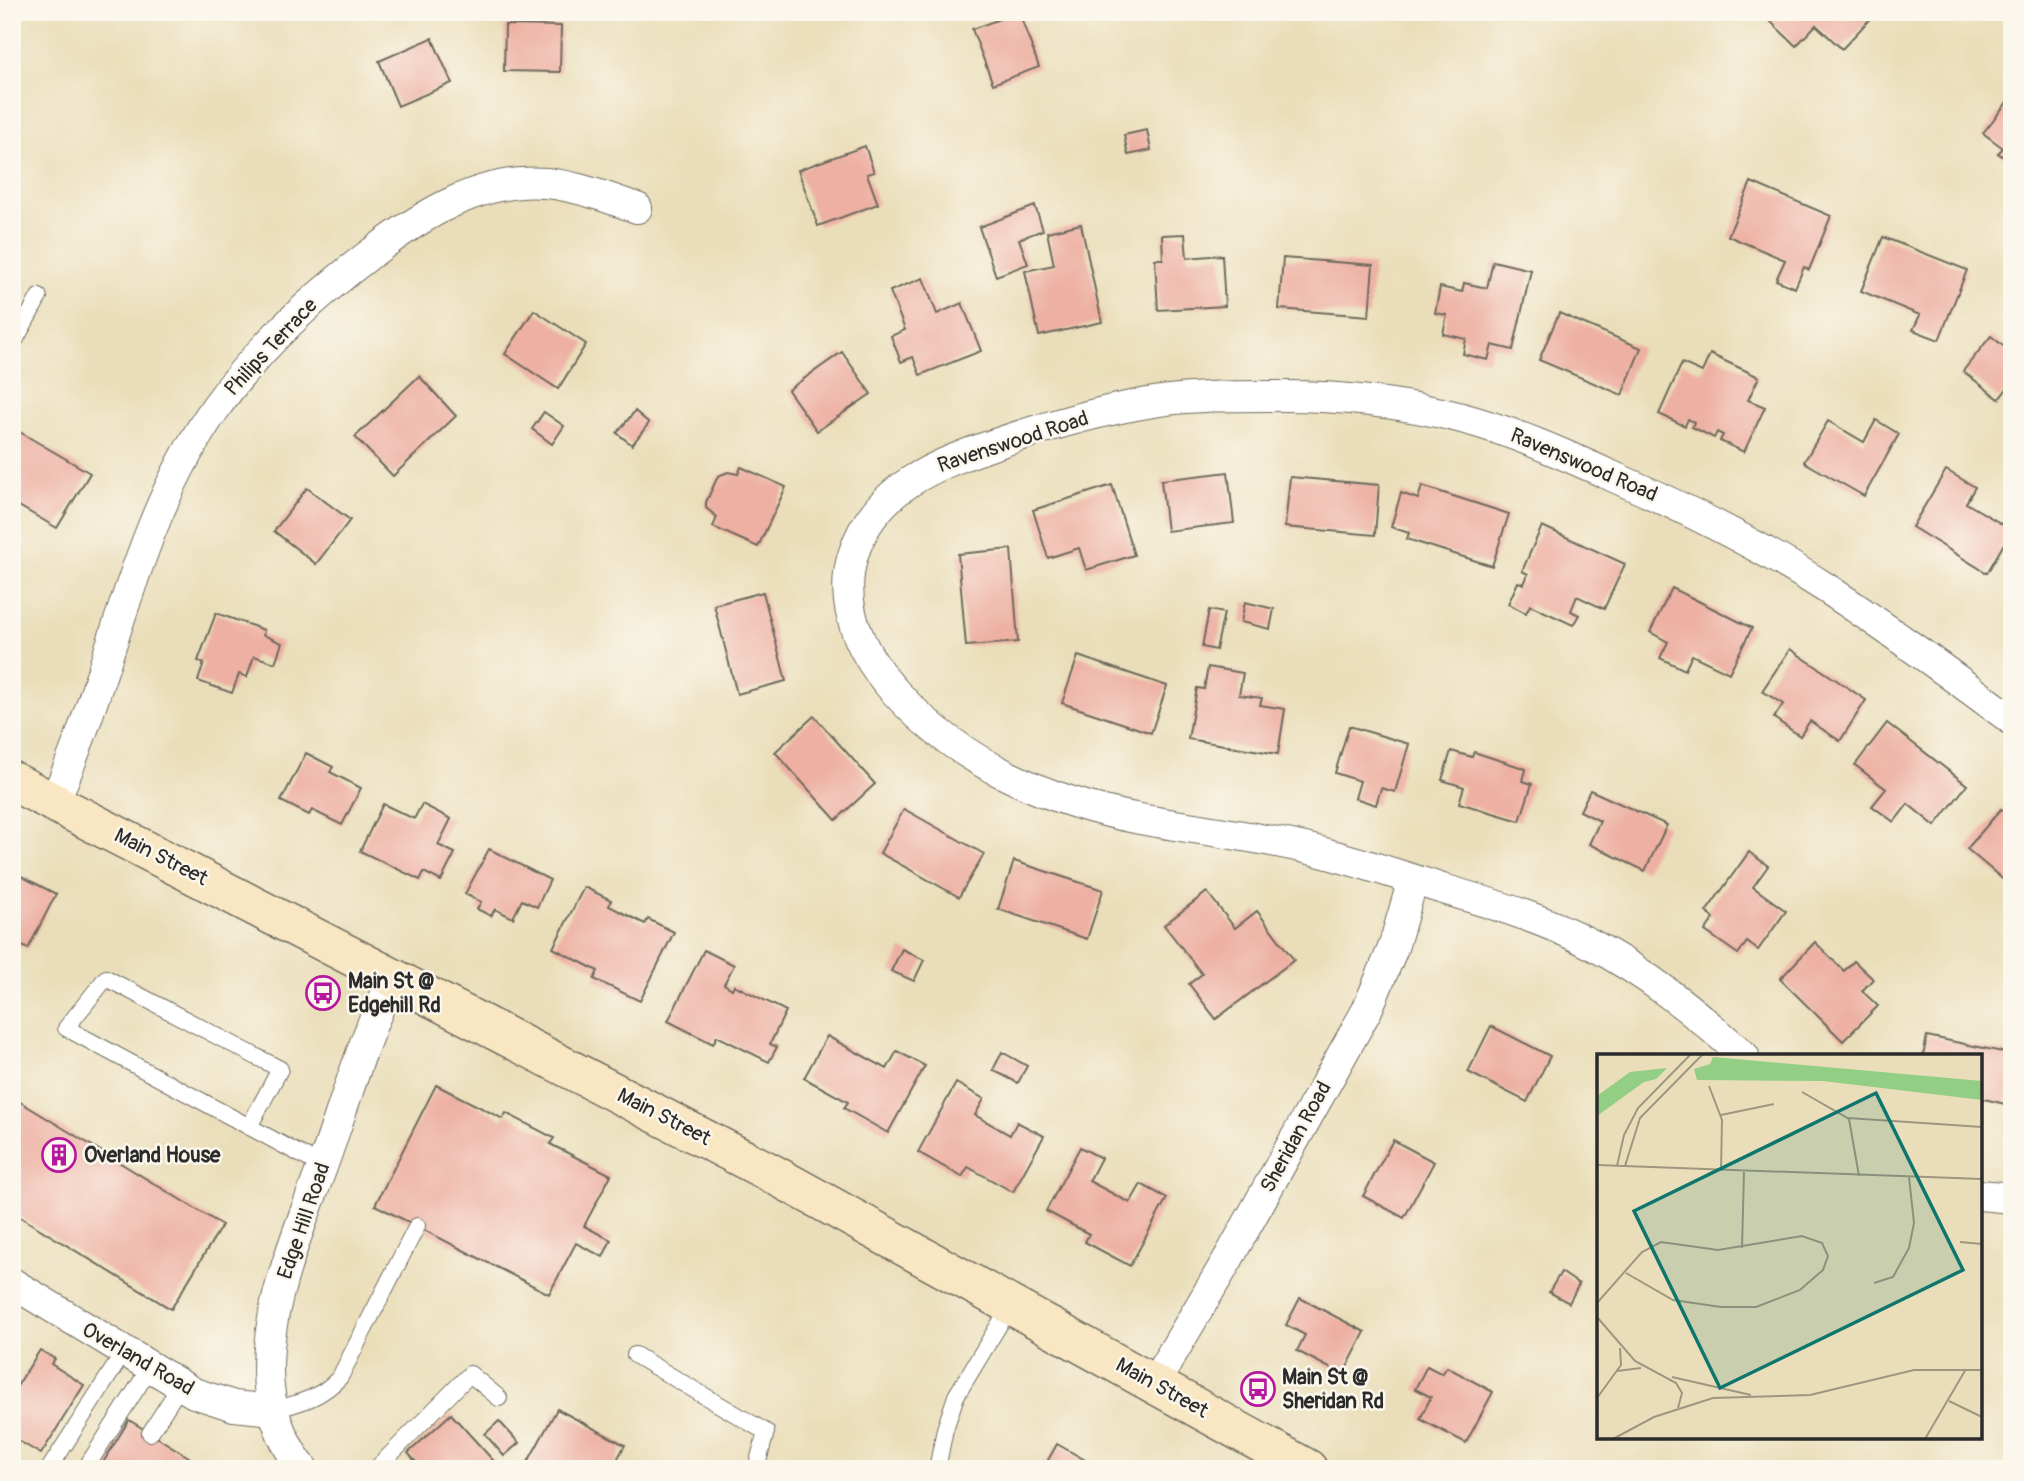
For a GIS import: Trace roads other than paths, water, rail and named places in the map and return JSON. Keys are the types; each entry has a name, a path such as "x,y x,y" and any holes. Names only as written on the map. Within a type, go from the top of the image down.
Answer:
{"main road":[{"name":"Main Street","path":"12,781 771,1173 1305,1468"}],"street":[{"name":"Philips Terrace","path":"54,802 76,751 144,554 175,480 215,408 249,364 288,323 353,267 405,229 452,202 492,187 528,182 548,183 589,192 637,208"},
{"name":"Ravenswood Road","path":"1742,1054 1703,1019 1657,984 1585,940 1500,907 1322,852 1137,818 1077,804 1026,784 975,759 933,729 899,697 862,647 851,615 848,581 855,548 868,522 878,508 904,484 941,464 1018,436 1112,411 1162,401 1230,396 1321,396 1390,402 1460,418 1516,436 1682,507 1757,546 1822,585 1894,633 2012,720"},
{"name":"Sheridan Road","path":"1154,1384 1228,1259 1367,1010 1393,947 1413,880"},
{"name":"Edge Hill Road","path":"303,1469 282,1433 273,1410 268,1369 273,1321 290,1256 373,1020 393,977"},
{"path":"1982,1195 2012,1198"},
{"name":"Overland Road","path":"12,1283 180,1386 234,1406 273,1410"}],"lane":[{"path":"12,346 39,297"},
{"path":"249,1127 280,1069 106,978 66,1028 249,1127 322,1166"},
{"path":"273,1410 307,1401 321,1394 340,1377 418,1226"},
{"path":"937,1469 945,1429 956,1396 1011,1305"},
{"path":"49,1469 124,1352"},
{"path":"635,1355 766,1432 756,1469"},
{"path":"85,1469 150,1367"},
{"path":"376,1469 470,1374 499,1398"},
{"path":"150,1433 180,1386"}],"place":[{"name":"Main St @ Edgehill Rd","path":"323,993"},
{"name":"Overland House","path":"59,1155"},
{"name":"Main St @ Sheridan Rd","path":"1258,1389"}]}
